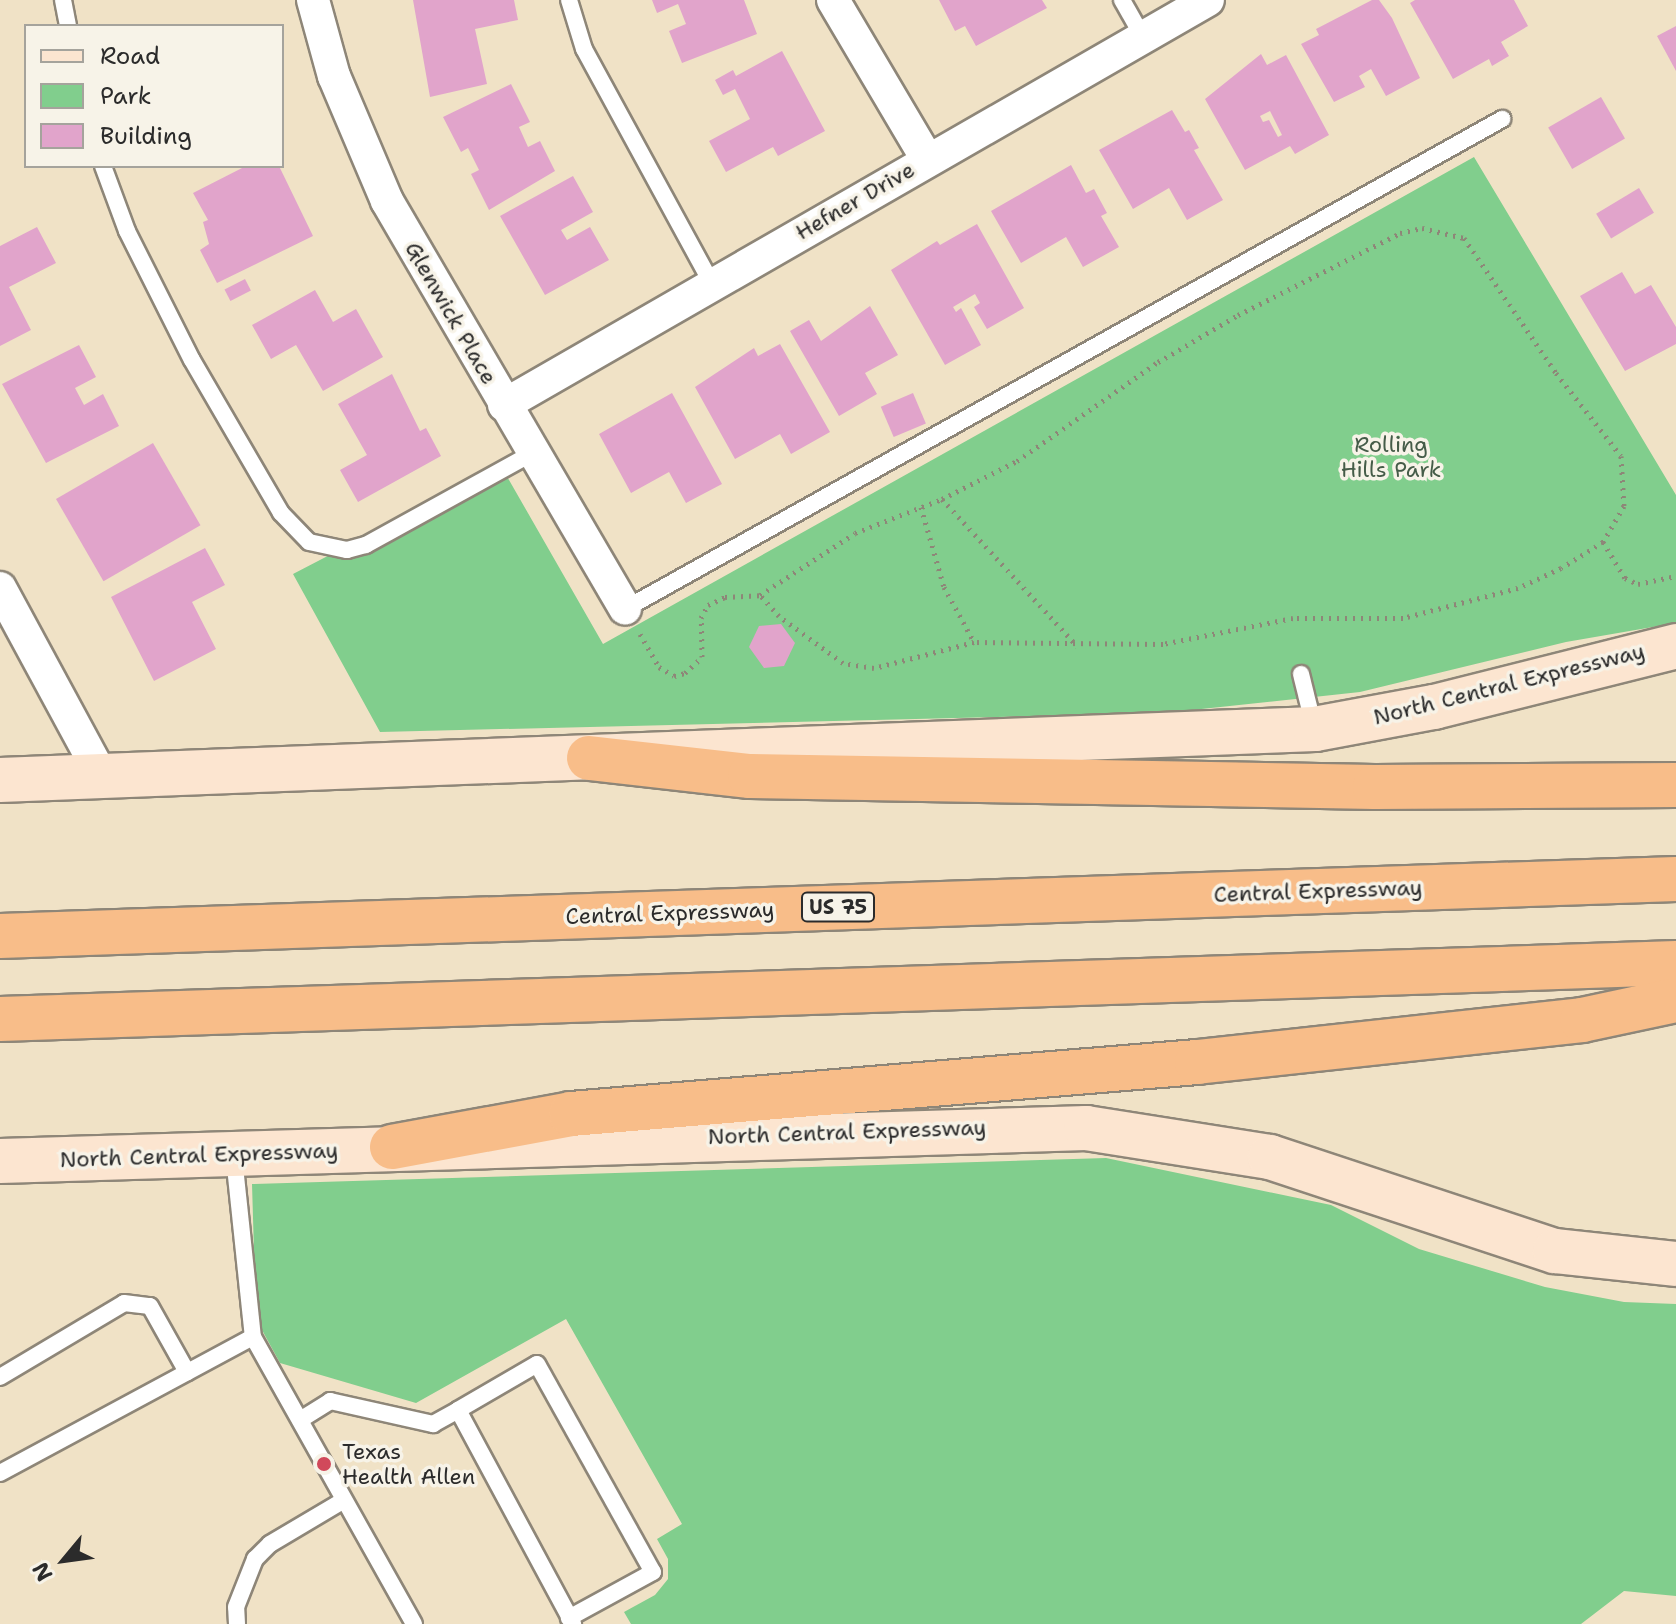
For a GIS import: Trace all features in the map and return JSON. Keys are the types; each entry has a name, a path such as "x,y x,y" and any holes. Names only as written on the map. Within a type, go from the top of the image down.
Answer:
{"highway":[{"path":"589,758 750,776 1375,787 1676,785"},
{"name":"Central Expressway","path":"0,936 1676,879"},
{"path":"0,1019 1676,963"},
{"path":"392,1147 571,1114 1197,1062 1582,1020 1676,1000"}],"main road":[{"name":"North Central Expressway","path":"0,780 1315,729 1434,707 1676,646"},
{"name":"North Central Expressway","path":"0,1161 1086,1128 1270,1157 1555,1251 1676,1264"}],"street":[{"name":"Glenwick Place","path":"313,0 334,76 363,149 531,454 625,609"},
{"path":"833,0 927,159"},
{"name":"Hefner Drive","path":"504,405 1208,0"},
{"path":"0,588 102,777"}],"lane":[{"path":"63,0 68,24"},
{"path":"569,0 584,49 712,284"},
{"path":"1122,0 1143,37"},
{"path":"625,609 1502,119"},
{"path":"104,168 127,231 192,360 281,513 309,542 347,550 366,545 531,454"},
{"path":"1301,674 1315,729"},
{"path":"234,1155 253,1337 414,1624"},
{"path":"0,1377 124,1303 150,1306 187,1372"},
{"path":"0,1473 253,1337"},
{"path":"300,1420 330,1401 433,1424 537,1364 653,1572 571,1621 458,1410"},
{"path":"237,1624 236,1607 255,1559 270,1544 344,1500"}],"path":[{"path":"625,609 659,667 674,676 695,667 702,657 701,618 708,605 725,597 760,595 842,540 942,499 1029,454 1158,362 1238,315 1400,233 1440,229 1464,238 1482,259 1556,373 1612,439 1621,456 1624,506 1603,542 1533,581 1468,604 1403,618 1293,618 1163,644 1078,646 974,642 874,668 843,663 779,616 760,595"},
{"path":"942,499 1078,646"},
{"path":"921,507 944,587 974,642"},
{"path":"1603,542 1625,578 1638,584 1676,576"}],"green space":[{"name":"Rolling Hills Park","path":"1474,157 1676,495 1676,623 1566,642 1360,692 1164,713 380,732 293,574 501,466 603,644"},
{"path":"1106,1158 1331,1205 1419,1249 1545,1287 1624,1302 1676,1304 1676,1596 1624,1591 1581,1624 631,1624 624,1612 655,1595 668,1579 668,1559 657,1539 682,1524 566,1319 416,1403 280,1363 256,1319 252,1184"}],"building":[{"path":"413,0 514,0 518,20 475,29 487,84 430,97"},
{"path":"652,0 744,0 757,34 682,63 669,31 686,24 678,4 657,13"},
{"path":"939,0 1042,0 1047,8 976,46 965,26 955,31"},
{"path":"1372,0 1379,0 1392,18 1420,78 1386,96 1371,69 1359,76 1365,87 1334,102 1301,44 1319,35 1316,29"},
{"path":"1415,0 1514,0 1528,26 1501,42 1509,56 1492,66 1489,59 1453,79 1410,3"},
{"path":"1676,26 1676,71 1657,36"},
{"path":"782,51 825,131 778,156 773,147 726,172 709,141 750,119 735,89 723,95 715,80 733,70 736,76"},
{"path":"1261,54 1267,65 1286,55 1329,135 1295,154 1290,146 1245,170 1205,99","holes":["1270,111 1282,135 1278,137 1269,120 1263,122 1260,116"]},
{"path":"511,84 530,122 519,127 528,147 540,141 555,171 489,210 471,174 479,170 468,148 461,152 443,117"},
{"path":"1601,97 1625,139 1572,169 1548,128"},
{"path":"1172,110 1185,132 1189,130 1199,148 1194,150 1223,200 1187,220 1169,188 1133,209 1099,150"},
{"path":"1071,165 1086,193 1094,189 1107,213 1101,216 1119,247 1083,267 1066,237 1021,263 991,211"},
{"path":"242,168 280,168 313,236 217,283 200,250 209,244 203,222 208,220 193,193"},
{"path":"573,176 593,212 561,230 567,240 590,227 609,260 545,295 500,216"},
{"path":"1639,188 1654,213 1611,239 1596,214"},
{"path":"977,224 1024,308 987,329 974,307 980,303 975,294 953,307 956,312 961,308 981,345 945,365 891,270 937,241 940,245"},
{"path":"37,227 56,263 9,287 31,330 0,346 0,246"},
{"path":"1622,272 1635,294 1651,285 1676,327 1676,344 1625,371 1580,296"},
{"path":"245,279 251,291 230,301 225,289"},
{"path":"315,290 333,322 356,309 383,357 323,391 296,345 271,359 252,325"},
{"path":"870,306 898,355 865,373 877,394 839,416 790,331 809,320 821,341"},
{"path":"780,344 830,432 791,454 780,434 735,459 695,387 754,348 758,356"},
{"path":"79,345 96,377 75,388 84,405 103,394 119,426 46,463 2,384"},
{"path":"392,374 420,431 426,428 441,456 358,502 340,470 367,455 338,404"},
{"path":"672,393 722,484 686,503 669,472 631,493 599,434"},
{"path":"913,393 926,423 894,437 881,407"},
{"path":"153,443 201,525 104,581 56,499"},
{"path":"205,548 225,585 192,602 216,649 154,681 111,597"},
{"path":"781,624 795,643 784,666 764,668 749,647 759,626"}],"place":[{"name":"Texas Health Allen","path":"324,1464"}]}
